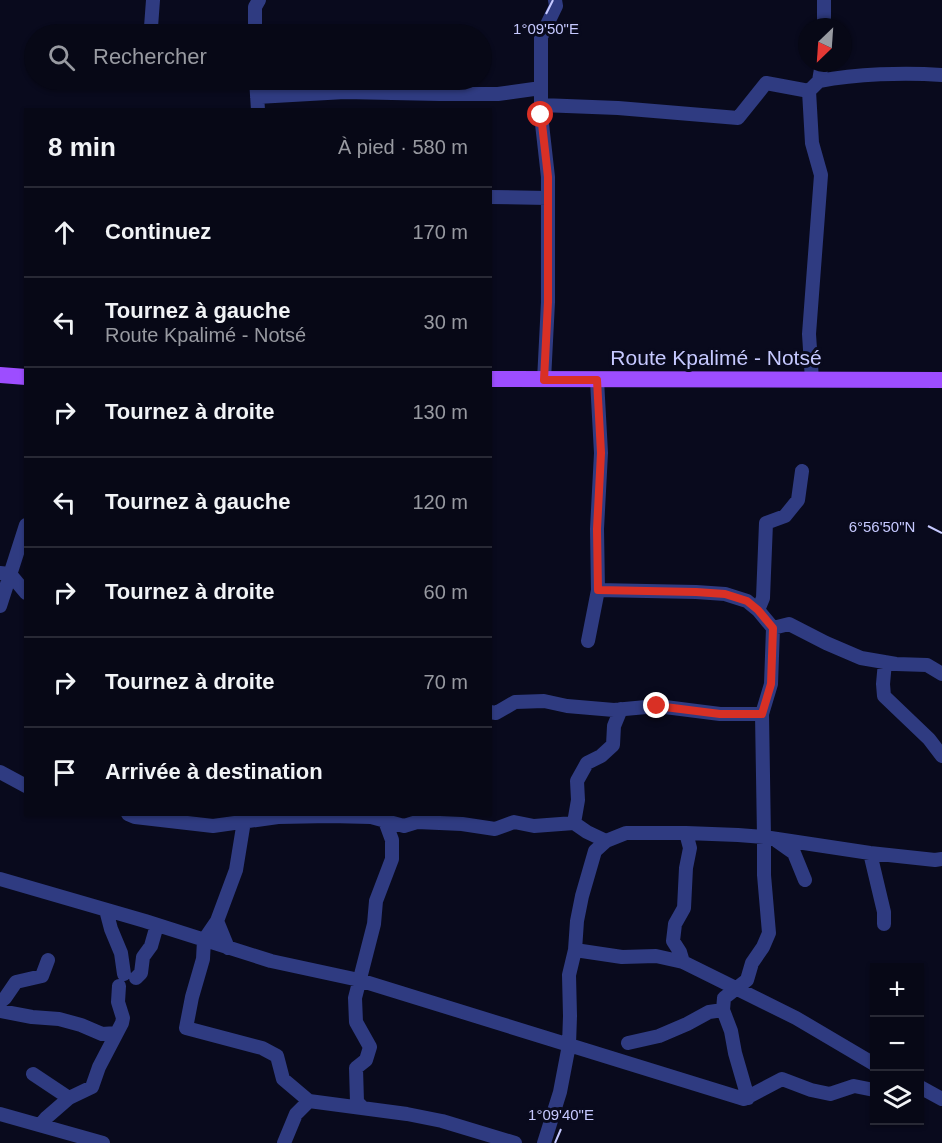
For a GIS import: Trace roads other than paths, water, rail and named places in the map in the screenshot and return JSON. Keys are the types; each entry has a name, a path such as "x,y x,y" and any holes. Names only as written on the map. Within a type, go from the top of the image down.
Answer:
{"main road":[{"path":"0,375 24,377"},
{"name":"Route Kpalimé - Notsé","path":"492,380 942,380"}],"street":[{"path":"151,24 153,0"},
{"path":"255,24 255,7 259,0"},
{"path":"544,380 548,302 548,177 541,105 541,37 556,6 555,0"},
{"path":"824,0 824,18"},
{"path":"819,81 820,72"},
{"path":"808,91 819,81 843,76 924,73 942,75"},
{"path":"541,105 618,108 738,118 765,83 808,91"},
{"path":"258,103 345,92 498,94 541,88"},
{"path":"808,91 812,143 821,175 809,334 812,380"},
{"path":"492,197 548,198"},
{"path":"588,641 598,590 597,529 601,453 597,380"},
{"path":"758,610 763,598 766,523 785,516 798,500 802,471"},
{"path":"0,606 5,574 24,530"},
{"path":"5,574 24,590"},
{"path":"598,590 725,594 747,601 773,628 771,684 762,714 768,838 764,875 769,933 742,984 723,1004 659,1036 628,1043"},
{"path":"773,628 789,624 861,658 927,665 942,674"},
{"path":"885,662 882,684 884,696 929,739 942,756"},
{"path":"492,712 496,713 515,702 544,701 567,706 621,709 657,706 720,714 762,714"},
{"path":"574,823 578,800 577,781 587,763 601,756 613,745 614,726 621,709"},
{"path":"0,772 24,785"},
{"path":"133,816 213,826 278,817 330,816 386,818 404,826 417,822 449,819 495,829 514,822 534,826 574,823 606,841"},
{"path":"486,816 495,829"},
{"path":"363,1108 357,1102 356,1068 366,1060 370,1047 356,1022 355,998 374,924 376,901 392,859 392,840 386,818"},
{"path":"244,821 236,870 217,921 204,940 203,959 186,1028 262,1048 277,1056 283,1079 309,1101 442,1121 515,1143"},
{"path":"656,956 673,941 675,924 684,908 686,868 690,848 686,833"},
{"path":"544,1143 560,1092 569,1045 568,975 575,950 577,921 595,851 606,841 626,834 738,835 870,853 942,859"},
{"path":"768,838 794,853 805,880"},
{"path":"870,853 884,912 884,924"},
{"path":"0,879 271,961 359,980 744,1099 783,1079 830,1094 854,1086 870,1089"},
{"path":"40,1125 69,1098 92,1087 99,1067 123,1018 118,1002 126,979 121,952 106,910"},
{"path":"217,921 228,948"},
{"path":"126,979 141,973 143,957 150,946 157,925"},
{"path":"673,941 681,952 683,962"},
{"path":"575,950 622,957 656,956 683,962 722,981 742,984 756,998 796,1018 870,1062"},
{"path":"0,1002 16,982 42,976 48,960"},
{"path":"722,981 723,1004 748,1098"},
{"path":"0,1011 59,1019 102,1034 117,1033"},
{"path":"33,1074 69,1098"},
{"path":"337,1105 356,1090"},
{"path":"924,1091 942,1099"},
{"path":"284,1143 296,1114 309,1101"},
{"path":"0,1114 104,1143"}]}
